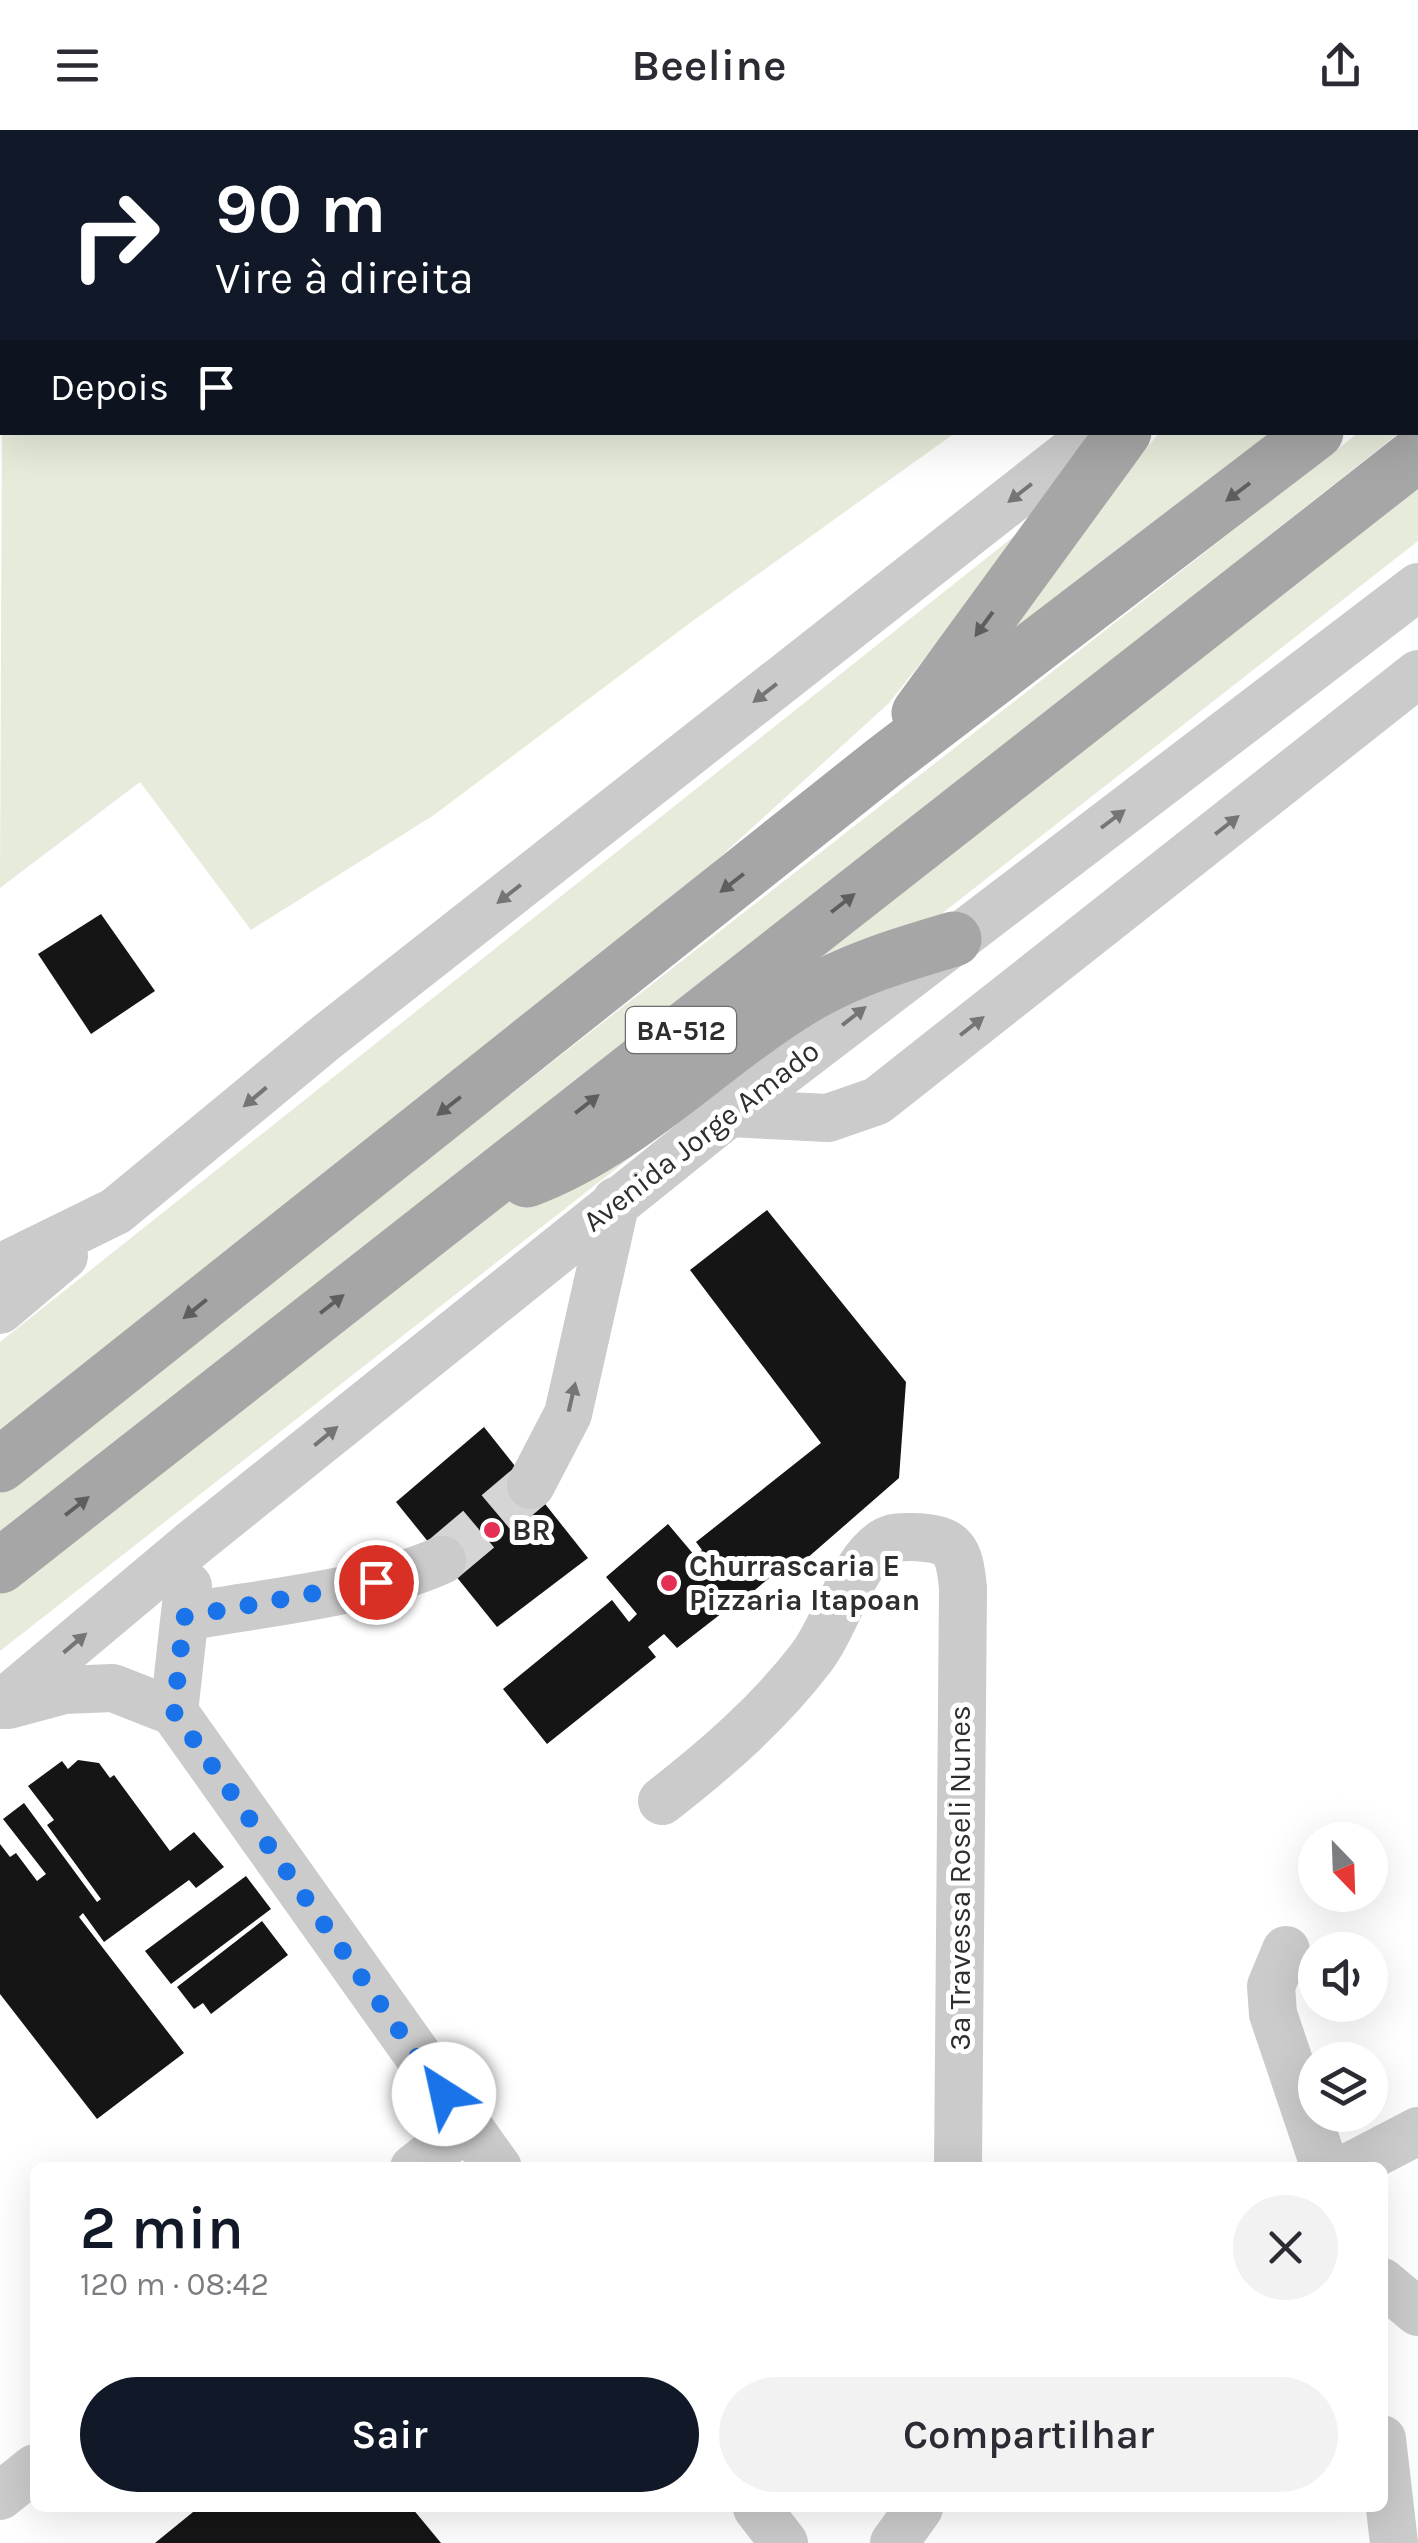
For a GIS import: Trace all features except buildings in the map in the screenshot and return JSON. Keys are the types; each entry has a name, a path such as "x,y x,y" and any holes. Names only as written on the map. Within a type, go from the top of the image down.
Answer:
{"main road":[{"path":"883,763 1122,435"},
{"name":"BA-512","path":"0,1465 883,763 1312,435"},
{"name":"BA-512","path":"0,1566 1418,454"},
{"path":"454,1208 538,1176 602,1143 804,997 892,957 954,940"}],"street":[{"path":"0,1310 323,1040 1093,435"},
{"name":"Avenida Jorge Amado","path":"0,1706 192,1544 616,1201 1418,587"},
{"path":"729,1113 828,1118 877,1102 1418,674"},
{"path":"531,1485 568,1414 616,1201"},
{"path":"0,1268 116,1211"},
{"name":"3ª Travessa Roseli Nunes","path":"662,1802 729,1748 813,1657 869,1555 886,1540 899,1536 940,1538 960,1559 963,1588 958,2162"},
{"path":"174,1712 192,1544"},
{"path":"184,1617 376,1582 416,1572 442,1560"},
{"path":"0,1706 64,1690 113,1688 174,1712 494,2162"},
{"path":"1286,1950 1272,1986 1274,2014 1323,2162"},
{"path":"422,2162 467,2126"},
{"path":"1359,2162 1418,2131"},
{"path":"1388,2287 1418,2312"},
{"path":"0,2496 30,2472"},
{"path":"1388,2491 1394,2543"},
{"path":"760,2512 784,2543"},
{"path":"894,2543 916,2512"}],"green space":[{"path":"2,435 952,435 694,620 434,815 251,930 140,782 0,888"},
{"path":"1157,435 1272,435 965,676"},
{"path":"1355,435 1396,435 0,1536 0,1493"},
{"path":"1418,477 1418,541 0,1651 0,1587"},
{"path":"1032,522 889,703 608,959 0,1434 0,1342"}],"tunnel":[{"path":"442,1560 531,1485"}],"place":[{"name":"BR","path":"492,1530"},
{"name":"Churrascaria E Pizzaria Itapoan","path":"669,1583"}],"route":[{"path":"376,1582 184,1617 174,1712 444,2094"}]}
